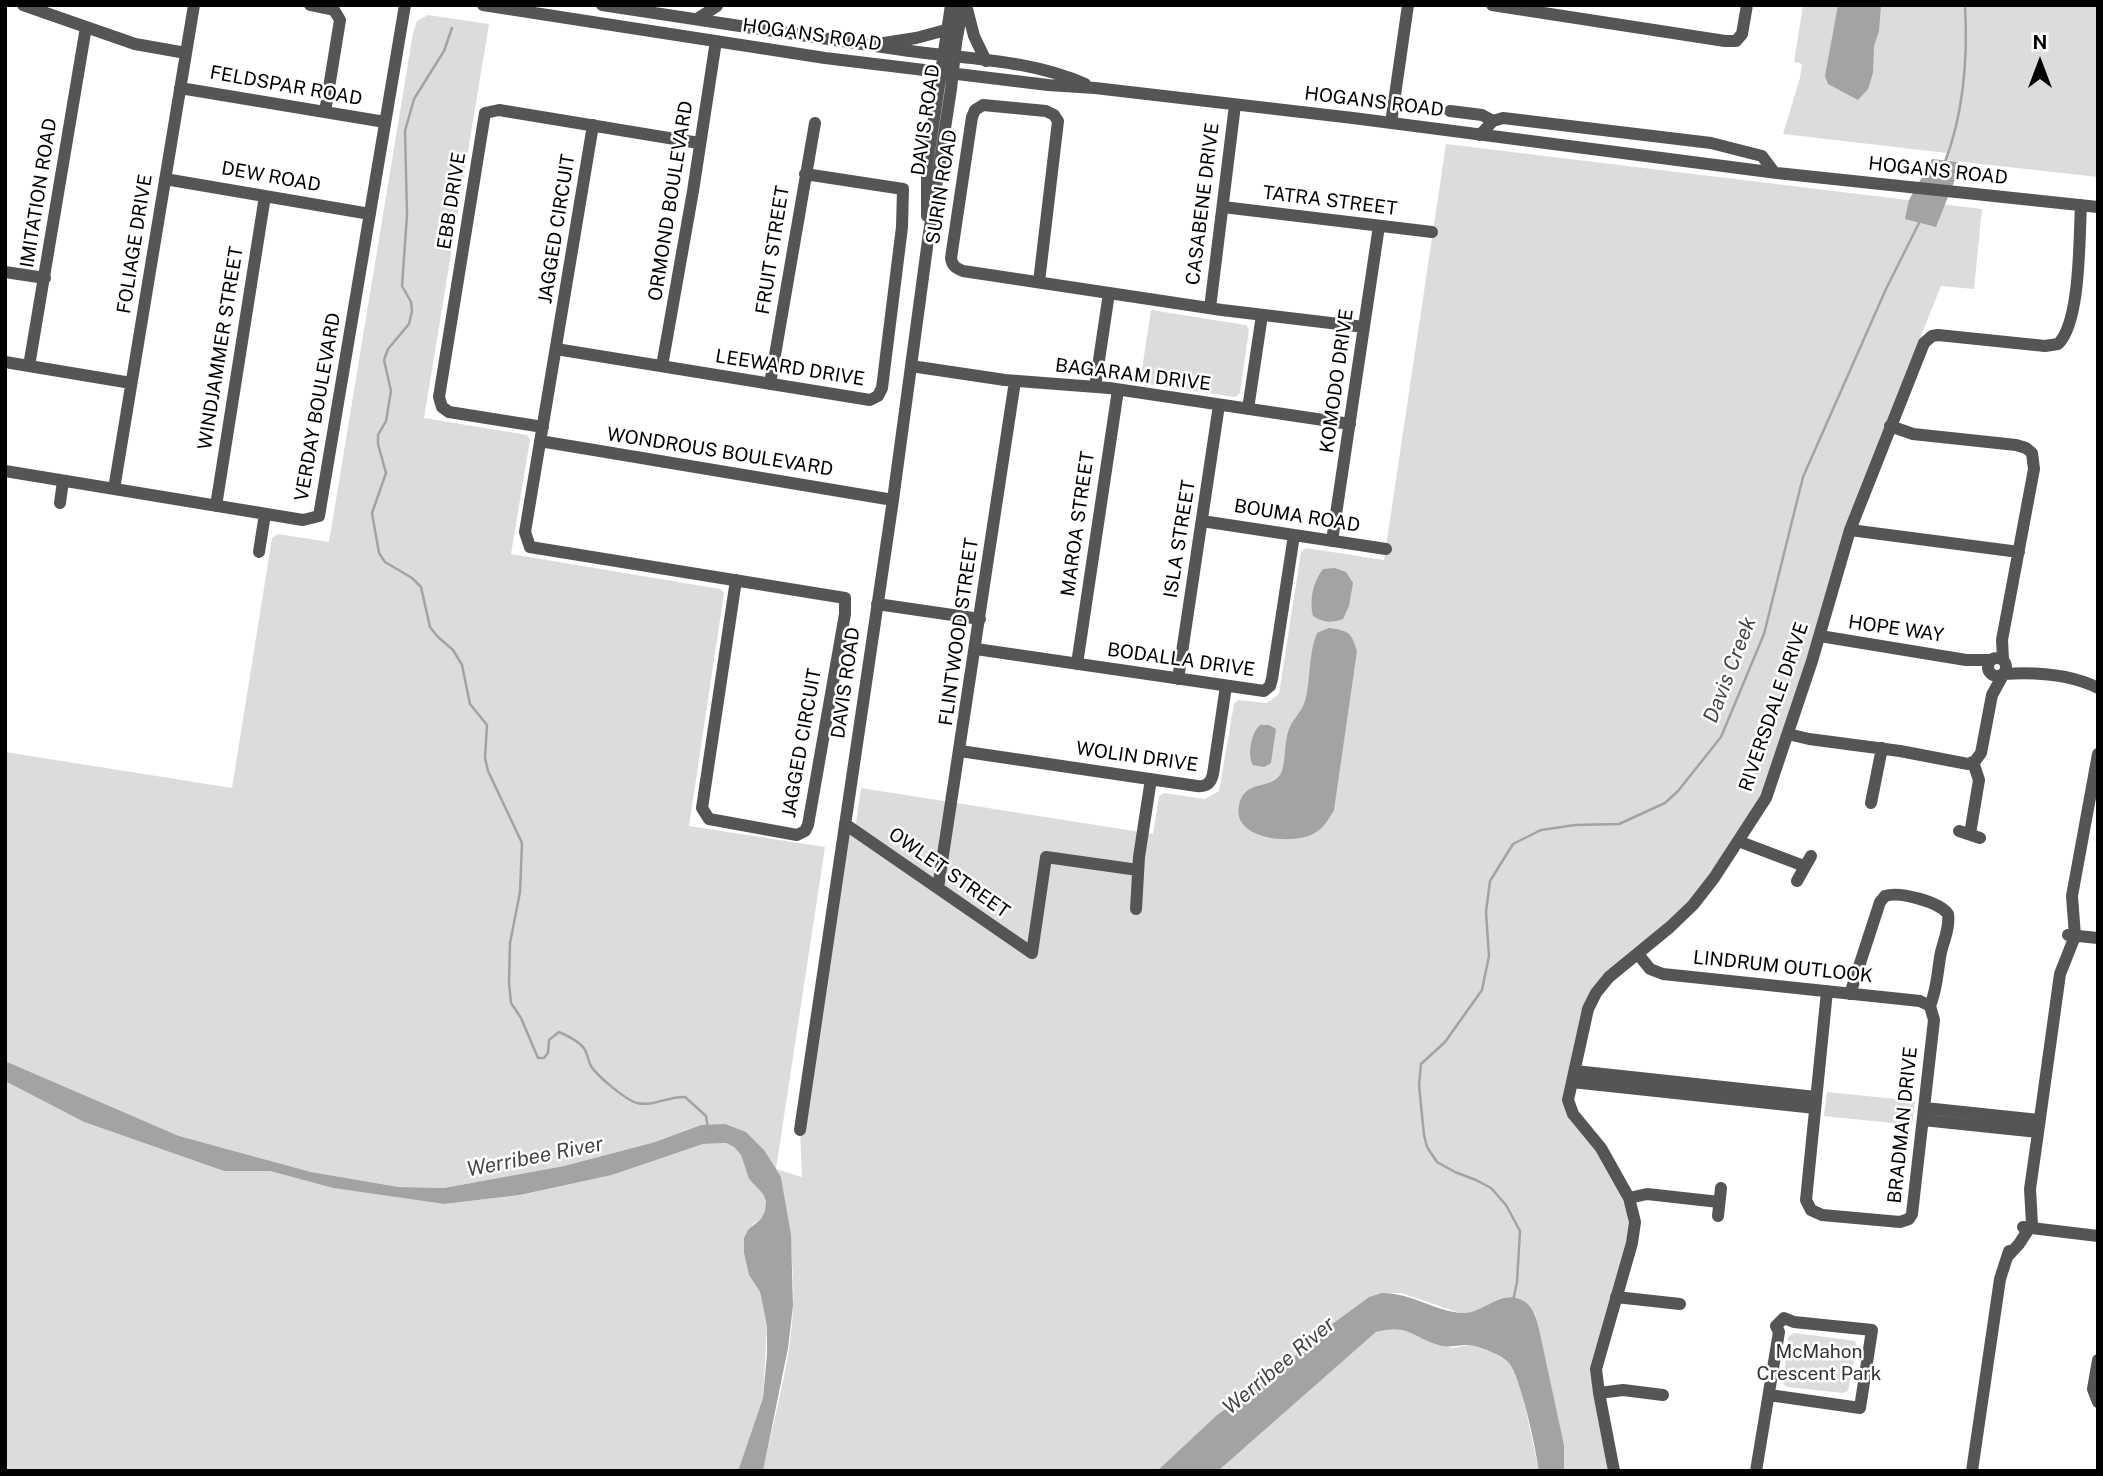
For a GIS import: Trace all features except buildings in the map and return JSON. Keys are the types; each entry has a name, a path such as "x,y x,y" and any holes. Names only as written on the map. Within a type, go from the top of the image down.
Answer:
{"street":[{"path":"23,5 135,44 186,53"},
{"name":"FOLIAGE DRIVE","path":"114,489 194,5"},
{"path":"310,5 334,10 340,20 325,112"},
{"name":"VERDAY BOULEVARD","path":"5,471 303,520 319,516 405,5"},
{"name":"HOGANS ROAD","path":"483,5 825,58 1391,123 1774,173 2090,206"},
{"name":"HOGANS ROAD","path":"602,5 1058,72 1095,88"},
{"name":"DAVIS ROAD","path":"800,1130 893,500 928,240 947,73 946,30 951,5"},
{"path":"965,5 974,36 986,61"},
{"name":"DAVIS ROAD","path":"948,56 965,5"},
{"path":"1391,123 1408,5"},
{"path":"1492,5 1726,41 1736,41 1742,34 1747,5"},
{"path":"697,20 717,6 719,15 727,24"},
{"name":"IMITATION ROAD","path":"30,366 86,27"},
{"path":"873,45 946,30"},
{"name":"ORMOND BOULEVARD","path":"662,366 716,41"},
{"name":"FELDSPAR ROAD","path":"180,88 385,122"},
{"name":"SURIN ROAD","path":"1039,282 1058,121 1046,111 983,105 975,110 972,117 951,261 955,267 963,271 1210,308 1364,327"},
{"name":"CASABENE DRIVE","path":"1210,308 1235,105"},
{"name":"EBB DRIVE","path":"543,427 449,412 442,407 439,397 485,113 499,110 699,143"},
{"path":"1450,111 1482,115 1493,121"},
{"path":"1480,135 1493,121 1508,118 1711,143 1762,156 1774,173"},
{"name":"FRUIT STREET","path":"770,384 815,123"},
{"name":"JAGGED CIRCUIT","path":"593,125 525,531 530,547 736,580 845,598 845,614 808,825 805,831 797,835 709,820 702,808 736,580"},
{"name":"LEEWARD DRIVE","path":"556,349 870,400 878,396 882,388 902,227 903,189 805,174"},
{"name":"DEW ROAD","path":"165,179 370,214"},
{"name":"WINDJAMMER STREET","path":"216,506 265,196"},
{"name":"RIVERSDALE DRIVE","path":"1614,1470 1598,1393 1597,1364 1634,1235 1634,1214 1629,1198 1605,1154 1571,1110 1568,1100 1591,1001 1609,977 1693,905 1769,792 1820,636 1850,530 1924,343 1932,335 2045,346 2058,344 2066,334 2074,302 2081,233 2090,206"},
{"name":"TATRA STREET","path":"1223,207 1432,232"},
{"name":"KOMODO DRIVE","path":"1332,541 1379,226"},
{"path":"5,272 45,278"},
{"path":"1095,387 1110,293"},
{"path":"1248,409 1262,315"},
{"path":"5,362 131,383"},
{"name":"BAGARAM DRIVE","path":"911,366 1015,381 1118,390 1350,424"},
{"name":"FLINTWOOD STREET","path":"938,888 1015,381"},
{"name":"MAROA STREET","path":"1077,664 1118,390"},
{"name":"ISLA STREET","path":"1178,680 1219,405"},
{"path":"1788,734 1882,748 1959,764 1973,762 1981,753 2034,464 2029,450 2016,445 1906,433 1890,426"},
{"name":"WONDROUS BOULEVARD","path":"540,442 893,500"},
{"path":"60,503 63,481"},
{"path":"259,552 265,514"},
{"name":"BOUMA ROAD","path":"1202,521 1386,549"},
{"path":"1850,530 2019,552"},
{"name":"BODALLA DRIVE","path":"976,649 1178,680 1260,691 1267,689 1271,684 1293,535"},
{"path":"877,604 980,619"},
{"name":"HOPE WAY","path":"1820,636 2030,673 2074,679 2098,677"},
{"name":"HOPE WAY","path":"2074,679 2098,688"},
{"name":"WOLIN DRIVE","path":"960,751 1197,786 1209,784 1213,774 1226,686"},
{"path":"1871,803 1882,748"},
{"path":"2026,1228 2024,1205 2030,1189 2039,1126 2060,974 2059,954 2071,935 2065,913 2072,896 2098,754"},
{"path":"1970,834 1979,780 1973,762"},
{"path":"1136,909 1138,870 1151,779"},
{"name":"OWLET STREET","path":"845,824 1032,953 1046,857 1138,870"},
{"path":"1738,841 1807,861 1797,881"},
{"name":"BRADMAN DRIVE","path":"1827,991 1806,1200 1811,1210 1822,1215 1904,1222 1911,1217 1914,1210 1934,1020 1930,1006 1938,987 1948,914 1939,906 1899,894 1885,896 1880,902 1850,994"},
{"path":"2071,935 2098,938"},
{"name":"LINDRUM OUTLOOK","path":"1638,954 1648,967 1658,973 1920,1001 1930,1006"},
{"path":"1574,1076 1816,1102"},
{"path":"1924,1114 2039,1126"},
{"path":"1718,1216 1721,1188"},
{"path":"1629,1198 1647,1194 1718,1202"},
{"path":"1972,1471 2000,1279 2011,1242 2026,1228 2098,1236"},
{"path":"1616,1297 1679,1304"},
{"path":"1756,1471 1779,1332 1776,1326 1780,1320 1784,1318 1794,1322 1872,1330 1860,1408 1769,1395"},
{"path":"2098,1360 2093,1390 2098,1402"},
{"path":"1598,1393 1623,1390 1662,1395"}],"green space":[{"path":"1803,5 2098,5 2098,177 1945,160 1947,153 1783,134 1800,78 1802,64 1794,62"},
{"path":"428,15 489,24 424,418 527,435 530,440 511,554 720,589 724,593 689,826 825,847 776,1169 802,1177 800,1130 845,824 855,830 861,788 1153,834 1159,796 1164,793 1205,799 1219,791 1234,704 1238,700 1267,703 1279,694 1301,552 1306,548 1384,560 1446,144 1982,209 1974,289 1941,286 1898,393 1765,790 1697,893 1591,990 1581,1012 1563,1096 1615,1181 1628,1217 1629,1233 1591,1371 1608,1471 1564,1471 1564,1445 1535,1313 1504,1299 1463,1314 1401,1293 1390,1293 1369,1297 1324,1330 1278,1371 1217,1415 1157,1471 763,1471 786,1368 792,1327 792,1258 781,1177 701,1125 655,1142 564,1166 444,1188 399,1187 311,1172 179,1136 5,1061 5,752 232,788 272,538 278,534 329,542 413,33 417,21"},
{"path":"1151,310 1246,325 1249,329 1240,393 1235,397 1140,383"},
{"path":"5,1081 84,1122 224,1171 270,1171 333,1188 444,1204 521,1195 612,1175 703,1144 726,1143 734,1147 741,1155 749,1179 766,1201 761,1219 753,1224 744,1253 749,1275 760,1292 767,1326 763,1398 738,1471 5,1471"},
{"path":"1827,1092 1915,1101 1912,1125 1824,1116"},
{"path":"1390,1328 1403,1329 1452,1348 1470,1345 1494,1353 1509,1363 1521,1388 1539,1471 1218,1471 1376,1332"},
{"name":"McMahon Crescent Park","path":"1796,1333 1855,1341 1857,1347 1848,1391 1843,1393 1787,1387 1783,1384 1788,1338"}],"shaded area":[{"path":"1838,5 1881,5 1879,31 1874,46 1873,73 1868,89 1858,100 1828,84 1825,76"},
{"path":"1932,159 1958,162 1956,177 1936,227 1905,219 1909,200"},
{"path":"1335,568 1346,572 1353,583 1349,606 1343,619 1331,622 1313,616 1311,604 1313,591 1323,569"},
{"path":"1329,628 1348,634 1357,651 1334,810 1323,826 1313,834 1292,839 1266,837 1244,826 1239,817 1239,805 1247,791 1273,781 1282,771 1289,729 1305,701 1314,641 1317,633"},
{"path":"1260,725 1269,725 1276,729 1271,763 1264,767 1253,765 1250,756 1252,739"},
{"path":"5,1061 179,1136 311,1172 399,1187 444,1188 564,1166 655,1142 701,1125 725,1124 746,1132 764,1150 781,1177 791,1235 793,1306 788,1348 763,1471 738,1471 763,1398 767,1354 767,1326 760,1292 749,1275 744,1238 748,1230 761,1219 766,1201 749,1179 741,1155 734,1147 726,1143 703,1144 612,1175 520,1195 444,1204 333,1188 270,1171 224,1171 84,1122 5,1081"},
{"path":"1382,1293 1403,1296 1462,1313 1476,1311 1504,1298 1512,1297 1528,1304 1539,1329 1564,1445 1564,1471 1539,1471 1523,1397 1508,1362 1478,1347 1442,1346 1397,1329 1376,1332 1218,1471 1157,1471 1217,1415 1278,1371 1324,1330 1369,1297"}],"waterway":[{"name":"Davis Creek","path":"1945,162 1957,124 1963,85 1965,5"},
{"path":"452,28 444,51 414,99 405,131 407,215 402,286 411,302 412,311 409,324 388,349 384,360 391,391 386,421 378,435 378,444 386,473 372,513 379,553 385,562 412,578 421,587 430,627 453,650 462,665 470,704 487,725 485,758 488,771 522,843 520,892 510,943 511,1003 521,1018 538,1058 544,1058 548,1053 549,1040 559,1032 581,1044 594,1070 626,1097 643,1104 685,1097 706,1116 708,1129"},
{"name":"Davis Creek","path":"1513,1301 1520,1231 1506,1205 1491,1188 1437,1162 1427,1147 1419,1085 1421,1064 1445,1042 1482,990 1489,956 1486,912 1490,881 1513,844 1541,830 1575,825 1619,824 1665,803 1678,791 1721,737 1764,634 1803,477 1886,289 1919,223"}],"water label":[{"name":"Werribee River","path":"535,1157"},
{"name":"Werribee River","path":"1279,1366"}]}
